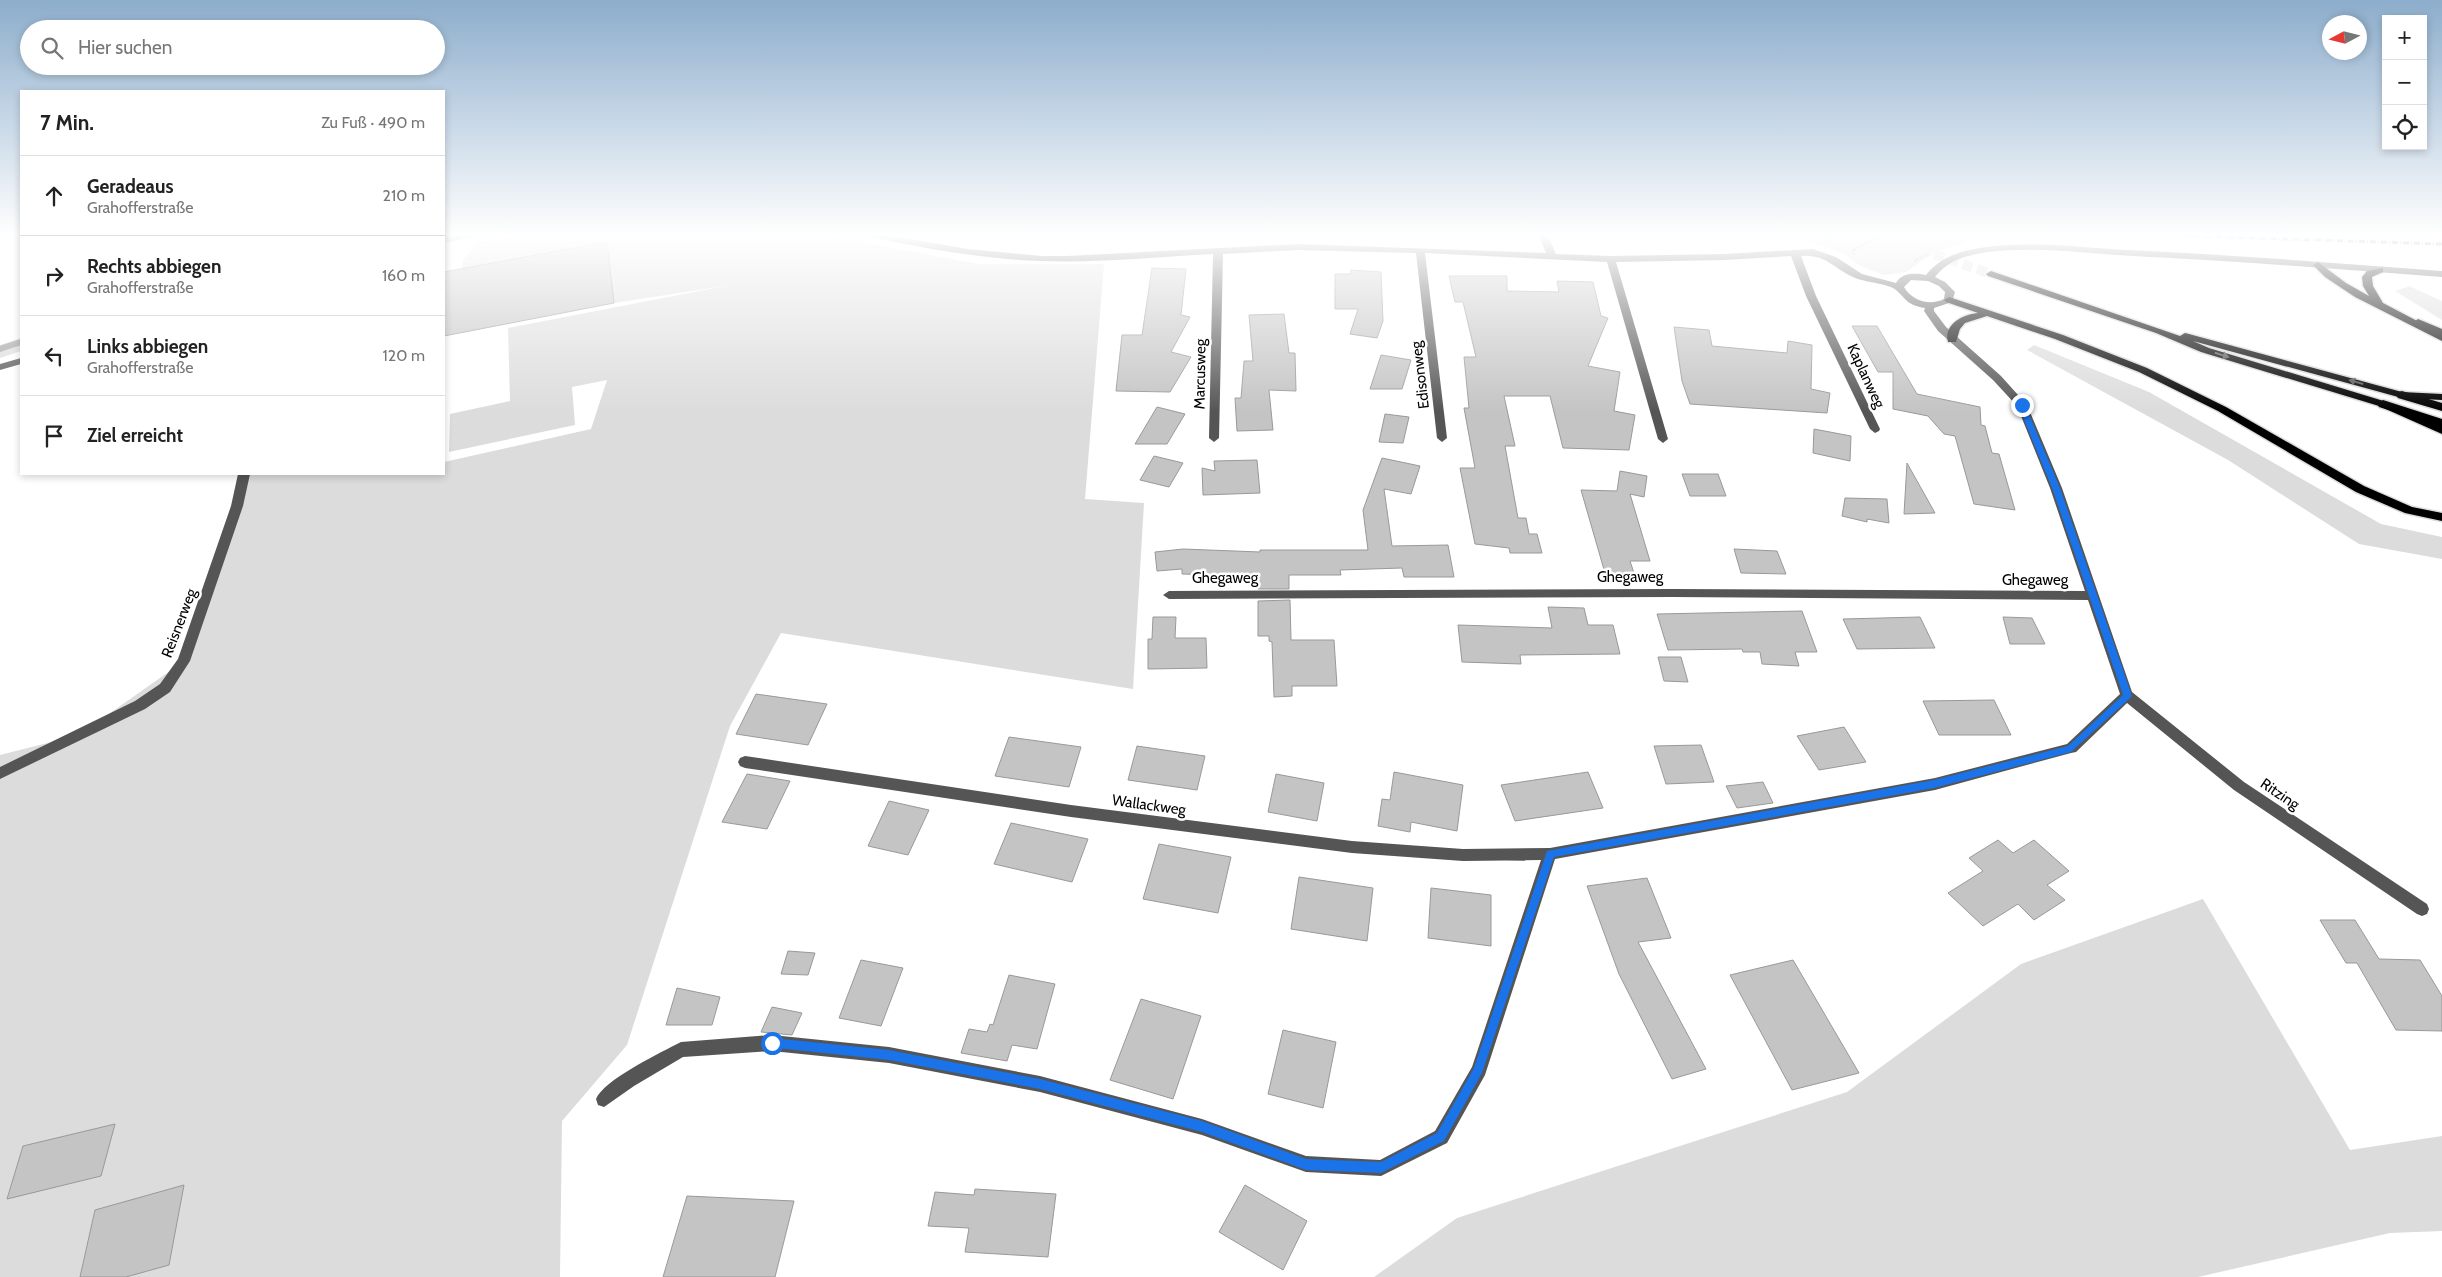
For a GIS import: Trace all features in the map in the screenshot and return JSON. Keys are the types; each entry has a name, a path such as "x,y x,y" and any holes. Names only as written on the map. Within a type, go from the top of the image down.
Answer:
{"highway":[{"path":"2418,323 2442,334"},
{"path":"2402,395 2442,407"},
{"path":"2383,404 2442,423"}],"main road":[{"path":"2049,294 2160,331 2205,350 2383,404 2442,430"},
{"path":"2359,294 2418,323 2442,338"},
{"path":"2372,294 2378,304"},
{"path":"1949,300 2059,337 2143,370 2222,409 2360,489 2409,510 2442,517"},
{"path":"1952,340 1952,332 1966,318 1977,315 1995,317"},
{"path":"2160,331 2207,340 2402,395 2442,397"}],"street":[{"name":"Marcusweg","path":"1214,438 1217,294"},
{"name":"Edisonweg","path":"1425,294 1442,438"},
{"path":"1621,294 1662,439"},
{"name":"Kaplanweg","path":"1810,294 1875,429"},
{"path":"1904,294 1907,297 1930,305 1942,304 1949,300 1951,297 1950,294"},
{"path":"1930,305 1929,311 1934,319 1952,340 1997,378 2022,405 2056,488 2127,696"},
{"path":"0,367 20,361"},
{"name":"Reisnerweg","path":"0,773 140,705 165,688 184,661 237,506 244,475"},
{"name":"Ghegaweg","path":"1169,595 1682,593 2092,596"},
{"name":"Wallackweg","path":"745,762 1071,811 1333,845 1463,856 1550,854 1934,784 2071,748 2127,696"},
{"name":"Ritzing","path":"2127,696 2239,786 2422,909"},
{"path":"604,1099 628,1080 681,1050 772,1043 889,1055 1040,1084 1202,1127 1306,1164 1381,1168 1441,1137 1479,1070 1550,854"}],"shaded area":[{"path":"613,294 675,294 614,303"},
{"path":"686,294 1102,294 1085,499 1144,503 1133,689 781,633 730,726 627,1045 562,1121 560,1277 0,1277 0,755 79,735 184,661 242,475 445,475 445,462 591,429 607,380 572,387 575,425 449,452 450,414 510,401 508,328"},
{"path":"2399,294 2426,294 2442,301 2442,320"},
{"path":"20,338 20,351 0,358 0,345"},
{"path":"2034,345 2149,392 2381,524 2442,537 2442,559 2359,544 2228,460 2027,350"},
{"path":"2203,899 2350,1150 2442,1136 2442,1231 2390,1233 2198,1277 1374,1277 1457,1218 1847,1092 2021,964"}],"building":[{"path":"445,294 613,294 614,303 445,336"},
{"path":"1148,294 1183,294 1181,315 1190,317 1171,352 1191,357 1170,392 1116,391 1122,335 1142,335"},
{"path":"1335,294 1382,294 1383,321 1377,338 1350,334 1358,309 1335,309"},
{"path":"1453,294 1596,294 1601,316 1608,318 1588,366 1620,372 1614,411 1635,415 1629,450 1563,448 1550,396 1504,396 1515,446 1505,446 1518,518 1526,518 1529,534 1537,534 1542,553 1510,553 1509,548 1475,544 1460,468 1475,468 1464,408 1469,408 1464,357 1476,357 1463,302 1455,302"},
{"path":"1284,314 1289,353 1295,353 1296,391 1269,390 1273,430 1237,431 1235,398 1241,398 1244,361 1253,361 1249,315"},
{"path":"1852,326 1877,326 1917,394 1980,407 1981,425 1985,426 1992,453 1999,454 2015,510 1974,504 1955,436 1944,434 1928,416 1893,409 1893,372 1878,372"},
{"path":"1674,327 1709,330 1712,346 1787,353 1788,341 1812,345 1811,389 1830,393 1827,413 1690,404 1682,381"},
{"path":"1381,355 1411,360 1402,389 1370,389"},
{"path":"1157,407 1185,414 1167,444 1135,444"},
{"path":"1385,414 1409,417 1403,443 1379,442"},
{"path":"1814,429 1851,436 1850,461 1813,453"},
{"path":"1154,456 1183,463 1169,487 1140,480"},
{"path":"1382,458 1420,466 1411,494 1384,489 1392,546 1448,545 1454,577 1404,577 1402,568 1340,570 1341,575 1289,575 1289,589 1258,589 1258,576 1182,574 1182,569 1157,571 1155,552 1183,549 1260,552 1260,550 1368,550 1363,510"},
{"path":"1257,460 1260,493 1203,495 1202,468 1215,471 1214,461"},
{"path":"1907,463 1935,513 1904,514"},
{"path":"1620,471 1647,476 1644,497 1630,494 1650,561 1630,561 1636,579 1607,580 1581,490 1617,491"},
{"path":"1682,474 1718,474 1726,496 1690,496"},
{"path":"1845,498 1887,499 1889,523 1867,519 1867,522 1842,516"},
{"path":"1734,549 1777,551 1786,574 1741,573"},
{"path":"1290,600 1291,640 1334,640 1337,686 1292,686 1292,696 1274,697 1272,642 1269,641 1269,636 1258,636 1258,601"},
{"path":"1548,607 1584,608 1588,625 1613,625 1620,654 1520,655 1521,664 1462,662 1458,625 1552,628"},
{"path":"1802,611 1817,652 1795,652 1799,666 1762,664 1760,652 1743,652 1742,649 1668,650 1657,614"},
{"path":"1153,617 1176,617 1175,638 1206,638 1207,668 1148,669 1148,639 1152,639"},
{"path":"1920,617 1935,648 1857,649 1843,619"},
{"path":"2003,617 2032,618 2045,644 2010,644"},
{"path":"1658,657 1681,657 1688,682 1664,681"},
{"path":"756,694 827,704 808,745 736,734"},
{"path":"1994,700 2011,735 1939,735 1923,701"},
{"path":"1844,727 1866,762 1819,770 1797,736"},
{"path":"1009,737 1081,747 1069,787 995,776"},
{"path":"1701,745 1714,782 1666,784 1654,746"},
{"path":"1137,746 1205,756 1197,790 1128,780"},
{"path":"1394,772 1463,785 1457,831 1411,822 1410,832 1378,826 1382,799 1390,800"},
{"path":"1588,772 1603,808 1515,821 1501,785"},
{"path":"747,774 790,781 767,829 722,822"},
{"path":"1276,774 1324,783 1317,821 1268,812"},
{"path":"1763,782 1773,803 1737,808 1726,786"},
{"path":"889,801 929,810 908,855 868,846"},
{"path":"1011,823 1088,839 1072,882 994,864"},
{"path":"1998,840 2013,853 2034,840 2069,871 2047,885 2065,900 2034,920 2018,904 1983,926 1948,893 1983,871 1969,858"},
{"path":"1159,844 1231,857 1218,913 1143,899"},
{"path":"1299,877 1373,888 1367,941 1291,929"},
{"path":"1647,878 1671,938 1638,942 1706,1069 1672,1079 1619,974 1587,886"},
{"path":"1431,888 1491,895 1491,946 1428,938"},
{"path":"2320,920 2355,920 2379,959 2420,960 2442,996 2442,1031 2396,1030 2357,963 2346,963"},
{"path":"788,951 815,953 808,975 781,974"},
{"path":"861,960 903,968 881,1026 839,1018"},
{"path":"1793,960 1859,1073 1792,1090 1730,975"},
{"path":"1009,975 1055,984 1037,1049 1012,1045 1007,1061 961,1053 969,1029 987,1032 990,1024 993,1025"},
{"path":"677,988 720,997 712,1025 666,1025"},
{"path":"1141,999 1201,1016 1173,1099 1110,1080"},
{"path":"772,1007 802,1013 792,1035 761,1032"},
{"path":"1283,1030 1336,1042 1323,1108 1268,1094"},
{"path":"115,1124 101,1176 7,1199 23,1146"},
{"path":"184,1185 169,1265 126,1277 80,1277 95,1210"},
{"path":"1245,1185 1307,1221 1283,1270 1219,1232"},
{"path":"975,1189 1056,1194 1048,1257 965,1252 969,1228 928,1226 935,1192 974,1195"},
{"path":"687,1196 794,1201 775,1277 663,1277"}],"waterway":[{"path":"0,349 20,342"}],"route":[{"path":"772,1043 889,1055 1040,1084 1202,1127 1306,1164 1381,1168 1441,1137 1479,1070 1499,1004 1550,854 1934,784 2071,748 2127,696 2056,488 2022,405"}]}
